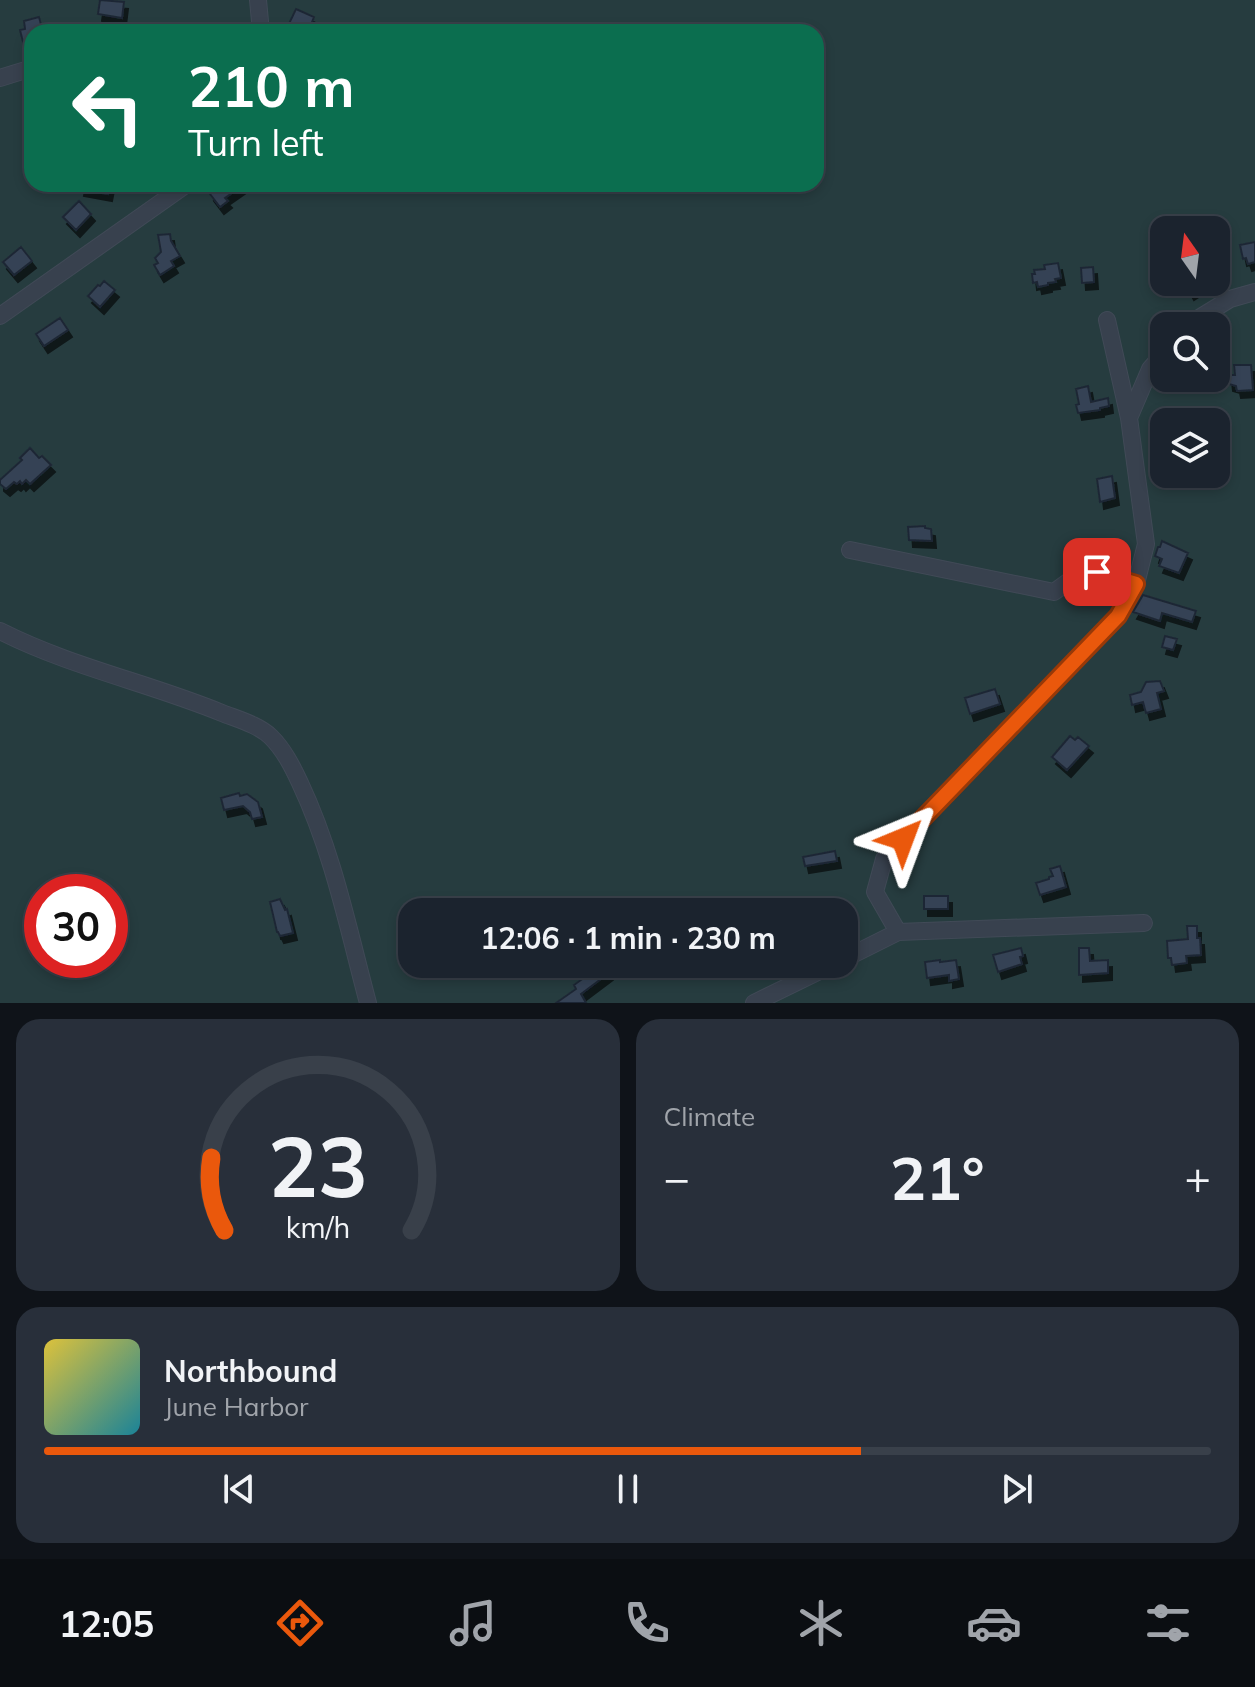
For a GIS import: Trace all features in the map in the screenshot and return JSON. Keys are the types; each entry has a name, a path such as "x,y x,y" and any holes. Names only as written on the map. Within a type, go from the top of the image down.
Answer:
{"street":[{"path":"258,0 260,24"},
{"path":"0,78 24,70"},
{"path":"0,316 176,192"},
{"path":"1209,312 1230,299 1255,292"},
{"path":"898,932 875,892 884,859 1118,616 1136,584 1146,544 1129,418 1107,320"},
{"path":"1129,418 1150,369"},
{"path":"850,550 1054,592 1076,576 1097,572 1136,584"},
{"path":"0,631 73,663 201,704 269,735 287,757 318,823 368,1003"},
{"path":"858,952 898,932 1144,923"},
{"path":"754,1003 805,978"}],"green space":[{"path":"0,0 1255,0 1255,1003 0,1003"}],"building":[{"path":"100,0 124,2 122,18 98,14"},
{"path":"296,9 314,17 311,24 289,24"},
{"path":"39,17 41,24 24,24 24,21"},
{"path":"213,192 234,192 220,207 210,194"},
{"path":"79,201 91,214 76,230 63,217"},
{"path":"170,234 180,256 171,261 174,266 160,275 154,265 158,263 155,258 161,252 158,235"},
{"path":"1255,242 1255,262 1248,264 1246,258 1243,259 1240,245"},
{"path":"21,247 32,261 14,275 3,262"},
{"path":"1058,263 1061,278 1055,279 1056,282 1038,287 1037,282 1033,283 1034,270"},
{"path":"1093,267 1094,282 1082,283 1081,268"},
{"path":"104,281 115,290 100,307 88,296"},
{"path":"60,318 68,330 44,346 36,334"},
{"path":"1234,365 1251,365 1253,390 1237,391 1236,386 1230,384 1230,375 1235,375"},
{"path":"1088,386 1091,402 1108,398 1109,406 1078,413 1076,389"},
{"path":"30,448 51,465 30,484 26,480 22,484 20,481 17,484 14,482 6,489 0,480"},
{"path":"1112,476 1115,498 1100,502 1097,479"},
{"path":"925,526 931,529 932,541 909,540 908,527"},
{"path":"1162,541 1188,553 1179,573 1159,566 1162,559 1155,556"},
{"path":"1143,595 1196,611 1192,622 1162,613 1160,621 1133,612"},
{"path":"1165,636 1177,639 1173,650 1162,647"},
{"path":"1160,681 1164,691 1157,693 1161,709 1146,713 1143,702 1132,705 1130,695 1141,692 1146,682"},
{"path":"995,689 1000,704 970,714 965,698"},
{"path":"1070,736 1075,740 1078,737 1089,746 1067,770 1052,757"},
{"path":"239,793 240,796 247,794 258,802 262,817 252,819 243,806 224,810 221,798"},
{"path":"835,851 837,861 805,866 803,857"},
{"path":"1060,866 1066,887 1040,895 1036,883 1049,879 1053,876 1050,869"},
{"path":"924,896 948,896 948,909 924,909"},
{"path":"280,899 287,909 293,933 280,936 270,902"},
{"path":"1187,926 1197,926 1201,955 1186,956 1187,963 1172,965 1171,958 1168,958 1167,941 1188,939"},
{"path":"1021,948 1022,964 998,972 993,955"},
{"path":"1079,948 1089,948 1090,961 1108,960 1108,973 1079,975"},
{"path":"956,960 959,979 949,981 949,975 927,978 925,962"},
{"path":"584,978 602,978 581,994 586,1003 556,1003 576,989 574,985"}],"route":[{"path":"903,839 1118,616 1136,584 1097,572"}]}
